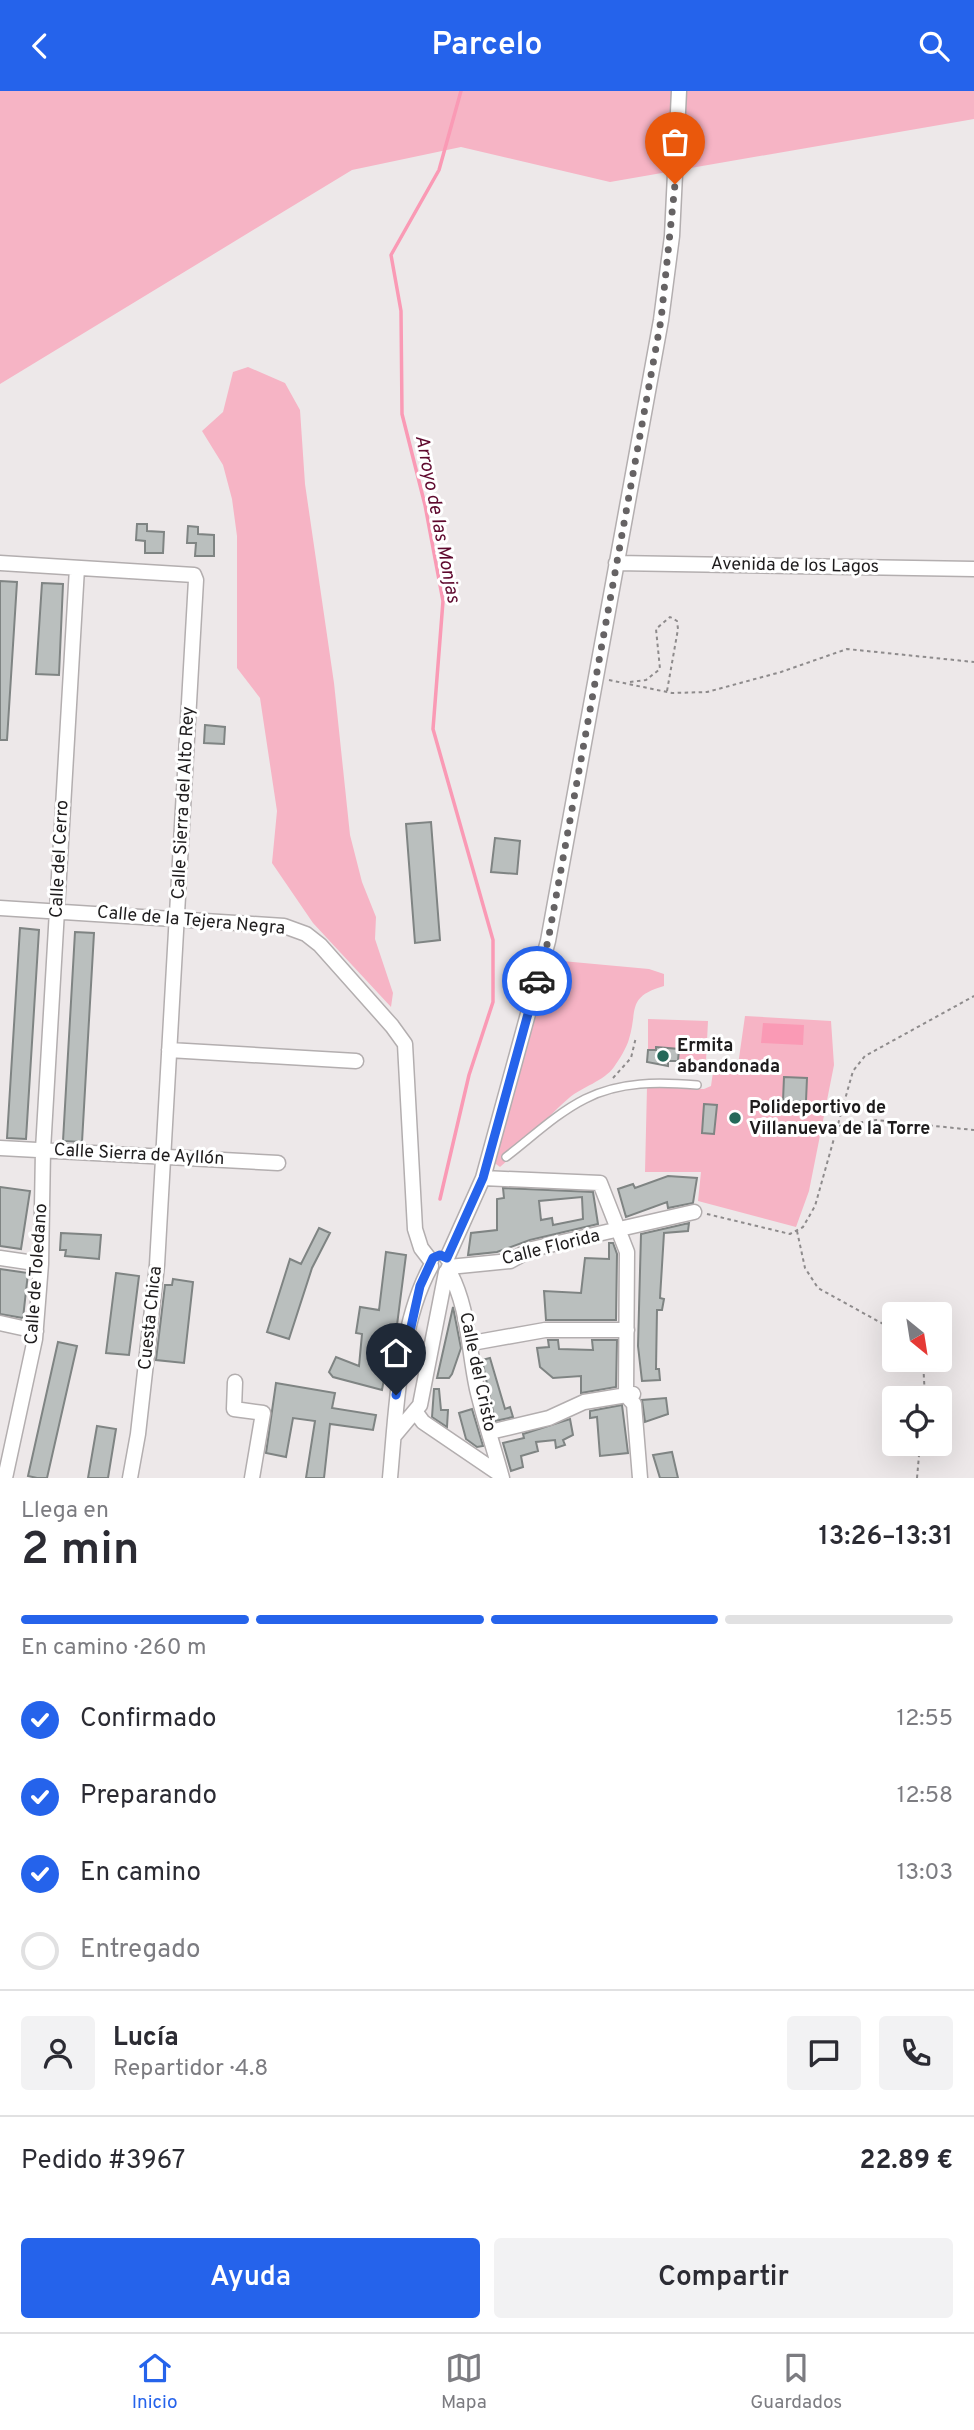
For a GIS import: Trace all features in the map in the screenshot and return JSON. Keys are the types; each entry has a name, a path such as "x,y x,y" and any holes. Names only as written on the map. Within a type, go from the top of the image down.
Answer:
{"street":[{"path":"394,1436 417,1408 447,1266 483,1178 548,941 661,320 672,236 680,91"},
{"path":"0,563 77,568"},
{"name":"Avenida de los Lagos","path":"616,563 974,569"},
{"name":"Calle Sierra del Alto Rey","path":"77,568 194,575 196,585 163,1157"},
{"name":"Calle del Cerro","path":"43,1150 77,568"},
{"name":"Calle de la Tejera Negra","path":"0,908 284,926 306,934 320,945 392,1025 405,1044 415,1229 421,1248 431,1263"},
{"path":"169,1050 356,1061"},
{"name":"Calle Sierra de Ayllón","path":"0,1148 278,1163"},
{"name":"Calle de Toledano","path":"5,1478 36,1331 41,1264 43,1150"},
{"name":"Cuesta Chica","path":"130,1478 157,1265 163,1157"},
{"path":"483,1178 600,1183 627,1252 630,1394 634,1404 640,1478"},
{"name":"Calle Florida","path":"431,1263 438,1255 447,1266 510,1261 532,1249 621,1231 694,1212"},
{"path":"0,1258 41,1264"},
{"path":"390,1478 396,1395 420,1286 431,1263"},
{"name":"Calle del Cristo","path":"447,1266 459,1289 472,1343 477,1388 501,1477"},
{"path":"0,1323 36,1331"},
{"path":"472,1343 545,1330 627,1330"},
{"path":"235,1382 234,1409 263,1413 252,1478"},
{"path":"490,1432 549,1417 584,1402 630,1394"},
{"path":"396,1395 417,1408 423,1422 501,1477"}],"lane":[{"path":"488,1158 510,1157 584,1099 619,1087 655,1082 697,1085"}],"path":[{"path":"627,683 646,680 660,669 656,629 670,617 677,621 678,629 667,692"},
{"path":"594,678 667,692 707,692 745,683 847,649 974,662"},
{"path":"694,1212 722,1216 765,1230 790,1234 803,1227 815,1206 827,1155 853,1071 865,1056 974,996"},
{"path":"610,1080 618,1075 631,1058 636,1037"},
{"path":"838,1126 876,1120 974,1130"},
{"path":"796,1230 805,1268 818,1288 882,1323"},
{"path":"917,1478 919,1456"}],"shaded area":[{"path":"0,91 974,91 974,119 610,182 461,147 352,170 0,384"},
{"path":"248,367 285,383 300,410 305,484 334,683 350,835 362,882 376,917 375,939 393,993 391,1007 313,923 272,863 277,811 260,698 237,668 237,536 232,499 223,465 202,431 223,412 233,372"},
{"path":"551,960 649,969 664,974 664,986 652,990 639,1000 628,1042 610,1072 569,1098 500,1167 488,1158"},
{"name":"Polideportivo de Villanueva de la Torre","path":"745,1016 831,1021 834,1065 809,1191 796,1227 698,1201 701,1172 645,1172 647,1087 704,1089 711,1086 714,1065 738,1065"},
{"path":"648,1019 708,1021 706,1061 678,1061 678,1049 657,1047 656,1050 648,1050"},
{"path":"763,1023 804,1025 803,1045 761,1043"}],"building":[{"path":"137,524 147,524 147,531 164,532 163,553 145,553 145,541 136,540"},
{"path":"188,526 198,527 198,534 214,535 214,556 195,556 196,543 187,543"},
{"path":"0,581 17,582 7,740 0,740"},
{"path":"42,583 63,584 59,675 36,674"},
{"path":"205,725 225,727 224,744 204,743"},
{"path":"431,822 440,940 415,943 406,824"},
{"path":"495,838 520,841 517,874 491,872"},
{"path":"20,928 39,930 26,1139 7,1138"},
{"path":"75,932 94,933 82,1142 63,1141"},
{"name":"Ermita abandonada","path":"656,1047 679,1049 678,1061 668,1061 668,1066 647,1062 648,1050 656,1050"},
{"path":"784,1077 807,1078 806,1101 783,1101"},
{"path":"704,1104 717,1105 714,1134 702,1133"},
{"path":"668,1176 697,1178 693,1203 668,1208 667,1202 626,1217 618,1189 633,1184 635,1188"},
{"path":"0,1187 30,1191 21,1249 0,1246"},
{"path":"503,1188 593,1192 598,1224 530,1240 497,1252 468,1255 471,1233 497,1230 497,1199 504,1198","holes":["582,1197 583,1219 553,1225 552,1218 541,1220 539,1201"]},
{"path":"689,1223 688,1231 664,1233 660,1298 664,1299 662,1310 657,1310 656,1369 659,1369 660,1380 642,1381 638,1346 641,1234"},
{"path":"319,1228 330,1233 312,1268 289,1339 267,1332 290,1259 301,1264"},
{"path":"61,1233 101,1235 99,1259 65,1256 66,1250 60,1250"},
{"path":"609,1243 613,1243 617,1254 616,1320 546,1320 544,1291 581,1293 585,1258 609,1259"},
{"path":"386,1252 406,1255 392,1364 387,1363 382,1390 333,1377 329,1372 336,1357 359,1366 362,1334 356,1333 360,1307 379,1310"},
{"path":"0,1269 28,1273 23,1318 0,1314"},
{"path":"116,1273 139,1276 129,1355 106,1353"},
{"path":"173,1279 193,1282 184,1363 156,1360 165,1285 172,1285"},
{"path":"453,1307 461,1348 449,1378 437,1378"},
{"path":"548,1340 558,1340 559,1349 593,1350 592,1340 617,1340 616,1387 581,1393 581,1376 553,1378 540,1367 537,1348 549,1347"},
{"path":"58,1342 77,1346 47,1478 37,1478 28,1476"},
{"path":"490,1358 505,1409 510,1407 513,1417 495,1421 482,1360"},
{"path":"276,1383 335,1393 332,1408 376,1415 373,1430 330,1424 324,1478 306,1478 315,1421 293,1418 286,1457 266,1453"},
{"path":"434,1389 439,1389 441,1410 448,1410 447,1427 432,1417"},
{"path":"666,1398 668,1414 645,1422 642,1400"},
{"path":"622,1405 628,1453 600,1456 597,1417 590,1418 590,1411"},
{"path":"472,1409 483,1446 477,1447 466,1439 459,1413"},
{"path":"570,1419 573,1435 563,1440 565,1445 556,1448 555,1440 536,1442 538,1451 521,1456 523,1467 511,1471 503,1443 524,1438 523,1434"},
{"path":"97,1426 116,1429 108,1478 88,1478"},
{"path":"672,1452 678,1478 660,1478 653,1455"}],"waterway":[{"name":"Arroyo de las Monjas","path":"440,1199 469,1075 493,1002 493,940 433,729 443,601 425,505 402,414 401,311 391,255 439,170 461,91"}],"way so far":[{"path":"537,981 548,941 661,320 672,236 675,184"}],"place":[{"name":"Ermita abandonada","path":"663,1056"},
{"name":"Polideportivo de Villanueva de la Torre","path":"735,1118"}],"route":[{"path":"396,1395 420,1286 433,1258 440,1255 447,1258 483,1178 537,981"}]}
